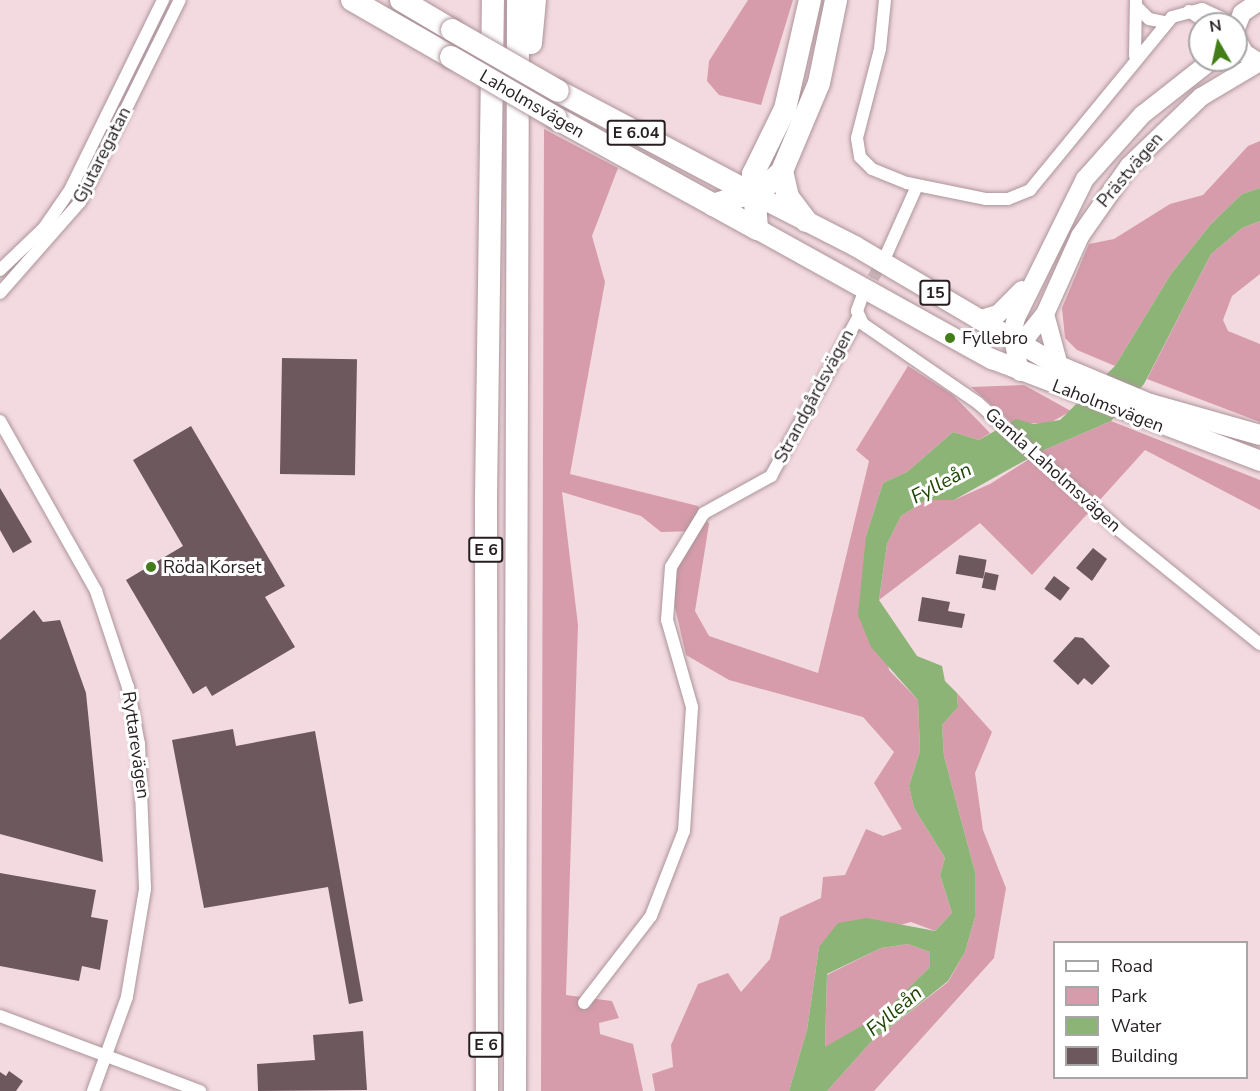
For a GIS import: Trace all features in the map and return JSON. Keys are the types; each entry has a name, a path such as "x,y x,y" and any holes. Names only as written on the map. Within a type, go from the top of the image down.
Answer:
{"highway":[{"name":"Laholmsvägen","path":"352,0 556,118 757,229"},
{"name":"Laholmsvägen","path":"401,0 558,91 751,193"},
{"path":"488,0 493,33"},
{"name":"E 6","path":"487,1091 486,498 493,0"},
{"name":"E 6","path":"515,1091 515,245 518,0"},
{"path":"515,245 526,221 535,0"},
{"path":"757,229 751,193 761,156 794,83 810,0"},
{"path":"713,205 751,193 782,171 819,83 836,0"},
{"path":"714,174 761,156"},
{"path":"782,171 788,197 806,220"}],"main road":[{"name":"Laholmsvägen","path":"751,193 806,220 1013,342 1059,366 1206,420 1260,435"},
{"name":"Laholmsvägen","path":"757,229 959,343 1020,372 1052,386 1260,461"},
{"name":"Laholmsvägen","path":"959,343 1013,342"}],"street":[{"name":"Gjutaregatan","path":"0,270 38,234 70,190 163,0"},
{"name":"Gjutaregatan","path":"0,293 80,202 180,0"},
{"path":"885,0 880,49 858,152 872,169 917,186 986,199 1008,199 1030,190 1165,22 1188,10 1215,12"},
{"path":"1134,60 1136,3"},
{"path":"1136,3 1149,19 1165,22"},
{"name":"Prästvägen","path":"1013,342 1028,335 1045,314 1080,236 1129,166 1201,97 1259,63"},
{"name":"Prästvägen","path":"1020,372 1013,342 1016,318 1034,275 1068,207 1101,157 1142,115 1196,72"},
{"path":"887,253 917,186"},
{"name":"Prästvägen","path":"978,320 1006,308 1034,275"},
{"path":"858,318 862,297"},
{"path":"1045,314 1059,366"},
{"name":"Gamla Laholmsvägen","path":"858,318 994,417 1042,463 1260,644"},
{"name":"Strandgårdsvägen","path":"584,1003 651,916 684,831 692,707 667,620 671,567 704,513 771,476 858,318"},
{"name":"Ryttarevägen","path":"0,421 96,591 128,687 139,744 146,889 127,997 93,1091"},
{"path":"0,1016 106,1053 200,1091"}],"green space":[{"path":"748,0 793,0 761,105 719,95 707,81 709,61"},
{"path":"544,129 618,168 592,236 605,282 570,474 698,506 709,524 695,611 709,636 818,673 869,461 856,450 908,366 953,395 990,433 979,440 953,432 907,472 883,483 866,536 889,670 918,700 920,751 909,786 914,808 945,858 940,875 952,913 935,931 911,922 819,947 807,1030 789,1091 655,1091 652,1074 673,1067 671,1045 698,984 728,973 741,992 770,959 780,917 821,898 823,877 845,875 866,829 883,836 902,829 874,783 894,752 863,717 729,680 686,655 672,594 677,565 697,531 661,532 641,516 562,492 578,625 566,995 612,1001 619,1018 599,1023 600,1034 633,1044 643,1091 541,1091"},
{"path":"1260,141 1260,188 1242,194 1211,224 1171,274 1115,366 1077,350 1065,338 1062,308 1089,244 1114,239 1170,204 1203,195 1248,146"},
{"path":"1260,221 1260,274 1232,296 1223,320 1228,331 1260,344 1260,422 1147,379 1211,254 1242,228"},
{"path":"1024,385 1071,411 1048,424 1011,422 971,387"},
{"path":"1111,421 1260,480 1260,510 1145,450 1032,575 980,523 879,600 887,544 901,516 926,500 954,500 990,484 1042,451"},
{"path":"957,693 992,732 975,773 983,830 1006,888 994,958 874,1091 827,1091 870,1043 948,982 965,952 975,917 975,872 944,756 942,725 958,707"},
{"path":"908,944 930,952 930,967 882,1014 825,1048 827,975 881,948"}],"water":[{"name":"Fylleån","path":"1260,188 1260,221 1242,228 1211,254 1144,384 1111,421 1042,451 954,500 926,500 901,516 887,544 879,600 917,656 942,666 945,681 957,693 958,707 942,725 944,756 975,872 975,917 965,952 948,981 870,1043 827,1091 789,1091 807,1030 819,947 838,923 867,918 935,931 952,913 940,875 945,858 914,808 909,786 920,751 918,700 871,647 858,615 866,536 883,483 907,472 953,432 979,440 1016,419 1034,424 1060,420 1115,366 1171,274 1211,224 1242,194","holes":["908,944 930,952 930,967 882,1014 825,1047 827,974 881,948"]}],"building":[{"path":"282,358 357,359 355,475 280,474"},
{"path":"191,426 285,586 265,597 295,647 212,696 206,686 193,694 126,580 183,546 133,460"},
{"path":"0,488 32,542 13,553 0,530"},
{"path":"1093,548 1107,559 1092,581 1076,568"},
{"path":"959,555 987,560 983,579 956,574"},
{"path":"985,572 999,575 995,591 982,588"},
{"path":"1054,576 1070,588 1060,601 1044,589"},
{"path":"922,597 950,602 948,611 965,614 962,628 918,621"},
{"path":"34,610 43,622 60,620 86,693 103,862 0,834 0,640"},
{"path":"1075,637 1083,638 1110,666 1092,685 1084,678 1078,685 1053,661"},
{"path":"233,729 236,746 315,731 363,1001 349,1004 328,887 204,908 172,740"},
{"path":"0,873 96,890 91,917 108,920 100,970 82,966 79,981 0,966"},
{"path":"363,1031 367,1090 258,1091 257,1064 315,1060 313,1035"},
{"path":"9,1071 23,1081 16,1091 0,1091 0,1072 6,1076"}],"tunnel":[{"path":"864,294 885,257"}],"place":[{"name":"Fyllebro","path":"950,338"},
{"name":"Röda Korset","path":"151,567"}]}
